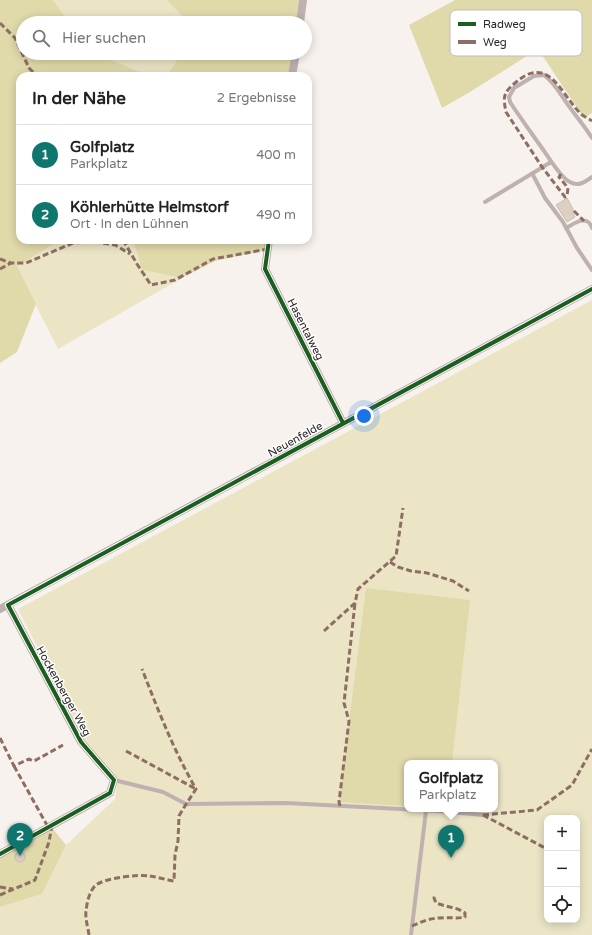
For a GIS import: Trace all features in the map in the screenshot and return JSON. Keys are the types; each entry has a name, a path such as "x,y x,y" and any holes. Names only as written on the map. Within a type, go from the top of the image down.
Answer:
{"street":[{"path":"301,16 303,0"},
{"path":"293,72 295,60"},
{"name":"Hasentalweg","path":"268,244 265,269 343,423"},
{"name":"Neuenfelde","path":"4,607 592,289"},
{"name":"Hockenberger Weg","path":"4,607 81,742 114,780"},
{"path":"0,854 110,793 114,780"}],"lane":[{"path":"592,138 550,78 544,75 534,76 514,88 509,97 510,102 562,176 567,181 577,185 582,184 592,177"},
{"path":"484,202 551,162"},
{"path":"533,173 545,198 592,270"},
{"path":"566,228 577,222 584,221 588,222 592,227"},
{"path":"114,780 163,792 186,804 286,803 404,810"},
{"path":"411,935 426,812"},
{"path":"440,812 483,815"}],"shaded area":[{"path":"0,0 53,0 65,16 16,16 16,60 111,60 140,72 16,72 16,244 54,244 17,266 36,304 17,352 0,363"},
{"path":"53,0 167,0 182,16 65,16"},
{"path":"167,0 299,0 297,16 182,16"},
{"path":"455,0 592,0 592,113 584,118 543,56 582,56 582,10 450,10 450,56 527,56 442,108 409,25"},
{"path":"111,60 177,60 169,72 140,72"},
{"path":"177,60 292,60 291,72 169,72"},
{"path":"54,244 134,244 142,270 182,278 58,349 16,266"},
{"path":"134,244 268,244 267,250 215,261 182,278 142,270"},
{"path":"592,300 592,935 0,935 0,907 42,894 66,845 115,799 118,779 84,739 18,609"},
{"path":"366,588 470,600 452,760 404,760 404,806 339,802"},
{"path":"48,823 66,845 42,894 0,907 0,851"}],"building":[{"path":"567,198 574,211 572,212 575,217 567,222 556,205"},
{"path":"18,852 22,852 24,853 24,861 18,862 15,859 15,855"}],"marked path":[{"path":"0,23 16,40"},
{"path":"25,60 33,72"},
{"path":"561,174 559,177 568,188 567,196 565,197 542,167 506,112 504,103 506,93 515,83 526,75 536,72 545,74 559,86 580,113 592,121"},
{"path":"574,211 584,221"},
{"path":"0,259 11,263 26,263 71,244"},
{"path":"108,244 115,245 130,254"},
{"path":"125,244 151,285 175,280 213,259 268,249"},
{"path":"0,269 11,263"},
{"path":"324,631 355,603 358,589 396,556 403,508"},
{"path":"390,562 398,567 411,571 427,573 453,581 469,591"},
{"path":"340,806 339,802 349,721 344,703 355,603"},
{"path":"89,935 86,908 90,894 96,885 107,880 138,876 150,876 174,881 179,816 196,789 173,745 142,669"},
{"path":"0,738 14,766 29,759 33,761 36,760 63,745"},
{"path":"483,815 537,810 572,785 592,749"},
{"path":"126,751 196,789"},
{"path":"14,766 48,827"},
{"path":"483,815 544,847"},
{"path":"0,895 35,880 49,842 52,825"},
{"path":"0,887 13,889"},
{"path":"412,926 433,919 465,917 465,913 462,911 436,903 434,898 435,894"}],"cycle path":[{"path":"268,244 265,269 343,423"},
{"path":"0,854 110,793 114,780 81,742 8,605 592,289"}],"place":[{"name":"Köhlerhütte Helmstorf","path":"20,856"},
{"name":"Golfplatz","path":"451,858"}]}
